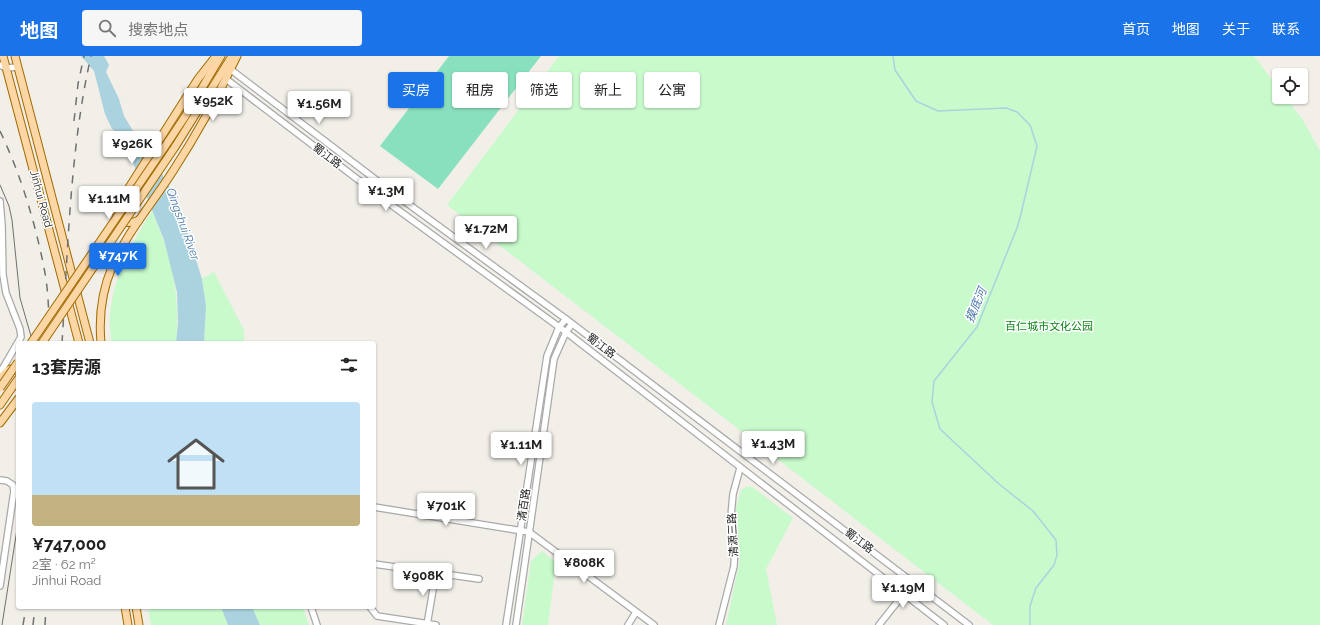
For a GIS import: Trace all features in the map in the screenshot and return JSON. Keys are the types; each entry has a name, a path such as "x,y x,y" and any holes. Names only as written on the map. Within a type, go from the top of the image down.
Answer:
{"main road":[{"name":"Jinhui Road","path":"3,56 3,67 79,341"},
{"name":"Jinhui Road","path":"15,56 89,341"},
{"path":"141,217 132,223 127,223 120,219 116,214 116,208 198,79 216,56"},
{"path":"32,341 186,115 222,56"},
{"path":"43,341 175,147 232,56"},
{"path":"101,341 100,318 102,298 108,275 117,254 169,177 218,96 237,56"},
{"path":"0,388 16,365"},
{"path":"0,378 10,369 16,370"},
{"path":"0,405 16,382"},
{"path":"0,423 16,402"},
{"path":"125,609 128,625"},
{"path":"136,609 139,625"}],"street":[{"path":"3,67 18,67"},
{"name":"蜀江路","path":"230,69 396,195 566,319 969,625"},
{"name":"蜀江路","path":"226,79 389,202 566,332 944,625"},
{"path":"0,201 3,275 6,293 20,329 21,337 19,341"},
{"name":"清百路","path":"506,625 547,356 559,327 566,319"},
{"name":"清百路","path":"516,625 554,360 566,332 572,324"},
{"path":"0,374 16,346"},
{"name":"清源三路","path":"719,625 734,566 735,542 731,516 733,494 740,468"},
{"path":"0,480 7,481 13,485 14,491 0,586"},
{"path":"376,506 529,532 654,625"},
{"path":"376,564 479,579"},
{"path":"428,624 436,572"},
{"path":"879,625 913,582"},
{"path":"312,609 317,625"},
{"path":"372,609 377,616 436,625"},
{"path":"628,625 636,612"}],"green space":[{"path":"449,56 541,56 529,72 516,72 516,88 508,99 508,72 452,72 452,108 501,108 438,189 380,146 409,108 444,108 444,72 437,72"},
{"name":"百仁城市文化公园","path":"559,56 1254,56 1272,80 1272,104 1290,104 1303,120 1320,151 1320,625 993,625 447,205 520,108 572,108 572,72 547,72"},
{"path":"152,211 169,260 176,292 176,341 111,341 110,315 115,288 119,274 137,235"},
{"path":"214,272 244,330 244,341 204,341 206,306 202,279"},
{"path":"748,486 752,487 793,518 766,569 777,625 726,625 740,560 735,512 741,490"},
{"path":"542,551 556,563 548,625 522,625 531,561"},
{"path":"148,609 222,609 228,625 151,625"},
{"path":"253,609 304,609 309,625 260,625"}],"water":[{"name":"Qingshui River","path":"81,56 104,56 109,65 106,72 119,99 124,116 135,134 145,146 169,186 182,214 202,279 206,306 204,341 176,341 178,323 177,292 164,240 130,155 119,134 112,129 105,114 94,71"},
{"path":"222,609 253,609 260,625 228,625"}],"waterway":[{"name":"摸底河","path":"893,56 895,70 916,101 938,111 1006,108 1017,112 1030,125 1037,146 1017,228 977,327 934,381 932,402 940,429 999,484 1033,511 1056,540 1057,555 1054,565 1036,588 1030,606 1030,625"}],"tram line":[{"path":"0,185 9,206 12,220 20,298 32,341"},
{"path":"2,625 16,536"}],"railway":[{"path":"74,121 78,84 84,56"},
{"path":"62,341 74,162 78,126 91,56"},
{"path":"0,131 21,183 41,255 47,290 49,341"},
{"path":"23,625 26,609"},
{"path":"33,625 35,609"},
{"path":"45,625 46,609"}]}
